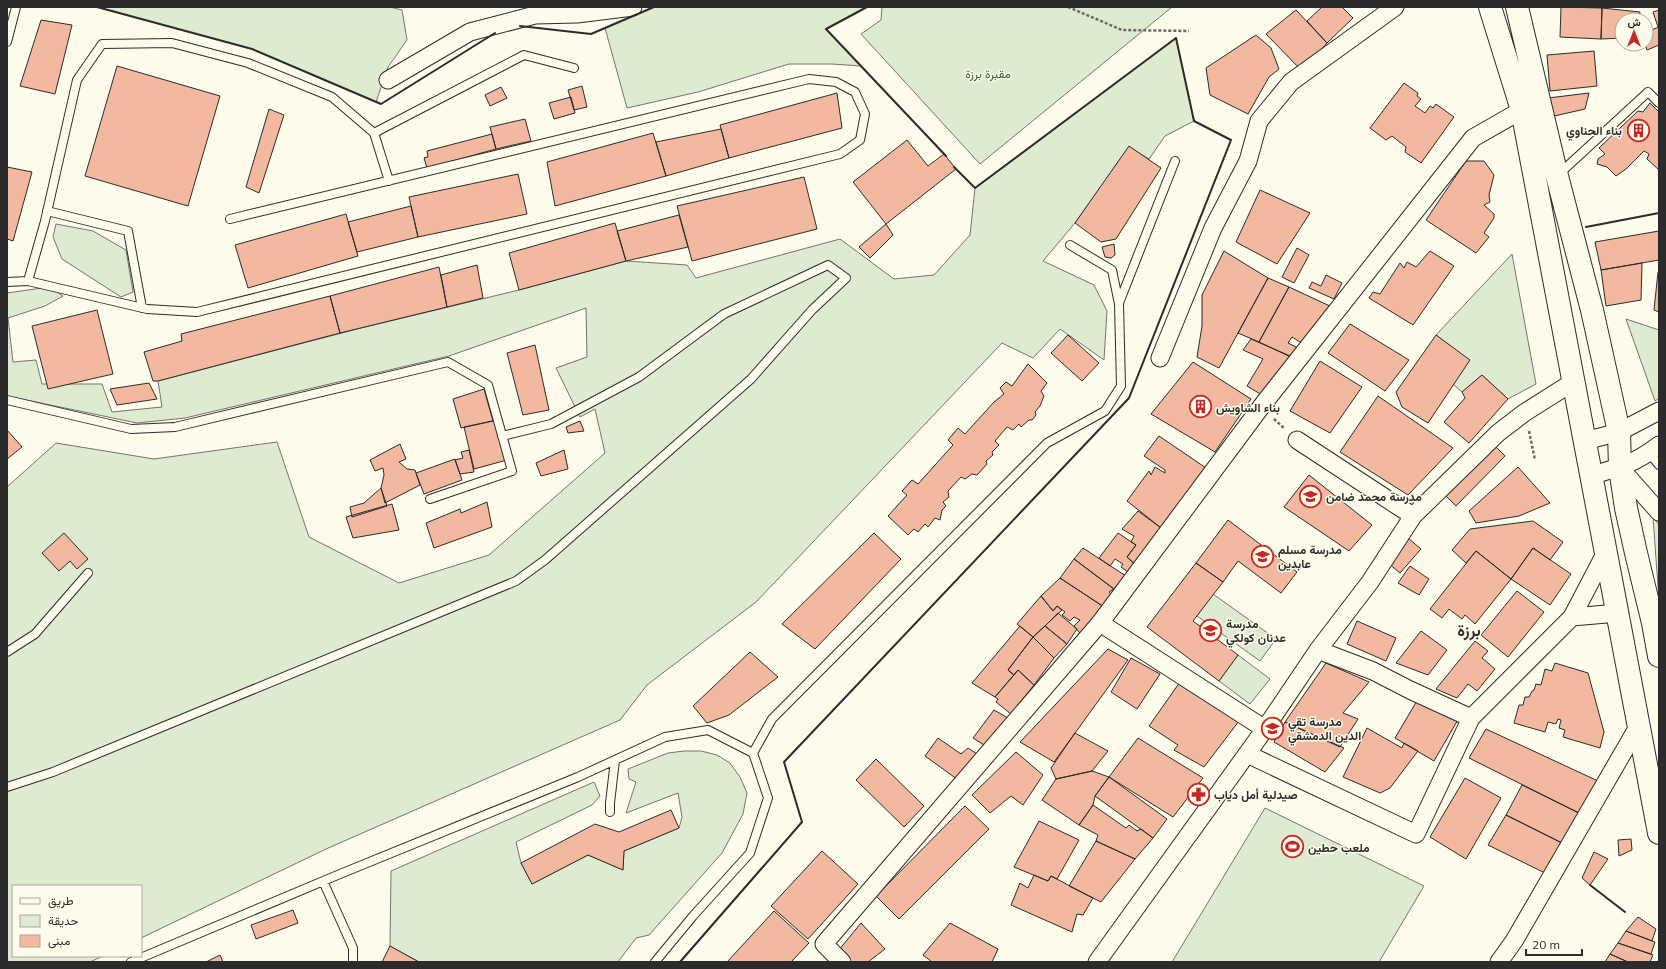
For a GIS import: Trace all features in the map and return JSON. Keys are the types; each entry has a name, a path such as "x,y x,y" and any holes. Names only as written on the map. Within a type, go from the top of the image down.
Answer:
{"main road":[{"path":"1490,7 1522,110 1659,833"},
{"path":"1517,7 1557,176 1592,310 1619,432 1620,468 1634,547 1656,616 1659,656"}],"street":[{"path":"544,7 577,14"},
{"path":"388,80 470,32 534,14 577,14 633,7"},
{"path":"1160,358 1213,228 1248,161 1259,121 1291,82 1395,7"},
{"path":"842,962 824,944 1100,623 1264,404 1473,138 1522,110"},
{"path":"1097,962 1265,729 1318,650 1370,582 1413,516 1498,433 1524,413 1573,382"},
{"path":"1585,442 1619,432 1659,410"},
{"path":"1297,440 1413,516"},
{"path":"1592,476 1620,468 1656,454"},
{"path":"1620,468 1659,512"},
{"path":"1247,754 1416,834 1471,718 1572,617 1606,552"},
{"path":"1572,617 1618,613"},
{"path":"1100,623 1265,729"},
{"path":"1318,650 1373,670 1410,690 1471,718"},
{"path":"1499,962 1514,941 1639,725"}],"lane":[{"path":"7,42 16,7"},
{"path":"28,281 47,211 77,80 102,44 172,43 248,63 332,97 374,133 390,181"},
{"path":"374,133 524,55 574,68"},
{"path":"7,282 28,281 142,308 197,312 840,154 860,140 865,114 855,92 836,82 809,79 230,219"},
{"path":"1557,176 1648,92 1659,103"},
{"path":"1119,304 1174,161"},
{"path":"47,211 128,231 142,308"},
{"path":"753,753 772,719 1047,443 1105,411 1120,386 1119,304 1112,270 1070,245"},
{"path":"7,787 61,769 516,581 545,560 751,378 812,310 846,278 828,265 724,314 639,377 552,424 502,436"},
{"path":"7,400 131,429 175,426 448,362 488,385 512,471 430,499"},
{"path":"7,652 35,634 88,573"},
{"path":"131,962 323,881 578,777 665,737 708,730 753,753 768,798 750,854 693,916 655,962"},
{"path":"610,812 615,760"},
{"path":"323,881 354,948 353,962"}],"path":[{"path":"1068,7 1122,30 1189,31"},
{"path":"1264,404 1275,420 1297,440"},
{"path":"1528,430 1535,460"}],"green space":[{"path":"97,7 390,7 402,10 407,40 388,67 376,102 252,49"},
{"path":"654,7 867,7 826,29 861,66 789,64 698,92 627,108 605,28"},
{"name":"مقبرة برزة","path":"882,7 1172,7 980,164 861,34 881,20"},
{"path":"1176,38 1194,121 1165,136 1149,159 1129,147 1075,223 1043,261 1094,285 1107,311 1104,360 1060,329 1033,358 1002,343 756,602 647,685 620,720 326,849 142,938 142,885 12,885 12,957 101,957 90,962 7,962 7,487 56,443 154,459 277,442 309,537 399,583 489,555 605,453 595,409 580,417 556,368 587,357 586,308 449,356 185,418 137,423 7,396 7,293 49,287 63,296 45,306 8,318 13,362 36,360 42,384 102,384 112,412 162,407 158,381 361,328 519,290 626,261 687,265 696,278 840,239 894,279 934,275 970,235 975,188"},
{"path":"56,224 93,231 126,250 133,292 121,297 62,259 53,237"},
{"path":"1512,254 1536,384 1508,399 1482,375 1462,392 1453,384 1469,360 1436,335"},
{"path":"1626,319 1659,330 1659,398 1655,401"},
{"path":"1653,517 1659,525 1659,600"},
{"path":"1213,594 1276,639 1260,661 1197,616"},
{"path":"1238,655 1270,679 1250,704 1219,681"},
{"path":"701,751 717,755 730,763 740,777 747,793 743,814 722,853 649,935 636,938 618,962 419,962 390,946 391,871 594,782 600,796 592,805 516,842 521,863 532,884 588,855 623,870 624,851 679,828 682,817 678,793 626,813 636,782 629,779 628,769 668,753"},
{"name":"ملعب حطين","path":"1265,808 1424,886 1379,962 1172,962"}],"building":[{"path":"1322,7 1342,7 1353,18 1327,43 1307,21"},
{"path":"1561,7 1602,8 1601,39 1560,37"},
{"path":"1602,8 1640,12 1614,12 1614,38 1601,39"},
{"path":"1296,10 1327,43 1302,71 1266,34"},
{"path":"1659,10 1659,27 1654,12"},
{"path":"41,20 72,25 55,94 20,86"},
{"path":"1659,27 1659,45 1654,47 1654,29"},
{"path":"1256,35 1271,48 1279,69 1269,77 1248,114 1210,95 1206,68"},
{"path":"1594,51 1597,86 1550,91 1547,55"},
{"path":"117,66 220,96 188,206 85,176"},
{"path":"1404,83 1418,93 1417,96 1421,99 1415,106 1425,113 1430,106 1433,108 1436,104 1454,117 1421,163 1405,152 1406,147 1392,136 1386,140 1370,128"},
{"path":"582,86 587,107 574,110 568,90"},
{"path":"501,87 507,98 490,106 485,95"},
{"path":"837,93 842,128 729,158 720,125"},
{"path":"1589,93 1585,109 1550,117 1548,98"},
{"path":"571,97 575,113 554,119 549,103"},
{"name":"بناء الحناوي","path":"1650,103 1659,112 1659,170 1647,159 1649,154 1644,151 1626,169 1616,176 1607,167 1597,164 1598,159 1605,154 1599,148 1638,111 1643,112"},
{"path":"269,109 284,115 259,193 246,187"},
{"path":"525,119 531,141 496,149 490,127"},
{"path":"721,129 729,158 666,176 656,142"},
{"path":"653,133 666,176 555,206 547,162"},
{"path":"492,134 496,149 427,168 424,158 428,157 427,151"},
{"path":"907,140 928,166 944,154 956,169 886,224 853,182"},
{"path":"1129,146 1161,168 1116,239 1101,242 1075,223"},
{"path":"1466,161 1484,161 1494,175 1489,195 1490,202 1484,205 1494,214 1494,218 1484,233 1489,237 1476,253 1426,220"},
{"path":"7,167 32,172 13,241 7,239"},
{"path":"518,174 527,214 418,237 409,197"},
{"path":"804,177 817,229 692,261 677,206"},
{"path":"1260,190 1310,213 1277,264 1236,242"},
{"path":"411,206 418,237 357,252 348,222"},
{"path":"346,214 358,256 248,288 235,245"},
{"path":"679,215 688,247 626,261 617,231"},
{"path":"615,223 626,261 519,290 509,253"},
{"path":"886,224 893,235 870,258 859,247"},
{"path":"1659,231 1659,260 1601,270 1595,242"},
{"path":"1114,244 1115,255 1111,258 1105,257 1102,247"},
{"path":"1297,248 1309,255 1294,283 1282,277"},
{"path":"1224,251 1268,278 1219,368 1197,357 1202,326 1202,295"},
{"path":"1430,251 1454,266 1413,325 1369,298 1373,292 1380,294 1400,263 1404,268 1407,262 1416,267"},
{"path":"1642,263 1641,300 1606,306 1601,270"},
{"path":"477,265 483,298 447,307 441,275"},
{"path":"439,267 447,307 340,333 330,296"},
{"path":"1659,272 1659,312 1654,310"},
{"path":"1326,275 1342,283 1334,299 1309,288 1312,282 1321,286"},
{"path":"1268,278 1289,287 1259,342 1238,333"},
{"path":"1289,287 1332,307 1305,345 1292,337 1288,343 1300,349 1295,359 1259,342"},
{"path":"330,296 340,333 158,381 153,381 144,352 182,341 181,334"},
{"path":"97,310 113,374 48,389 32,326"},
{"path":"1350,324 1409,360 1385,391 1328,353"},
{"path":"1068,335 1099,363 1082,381 1051,353"},
{"path":"1436,335 1470,360 1428,423 1402,407 1396,392"},
{"path":"1251,339 1290,356 1262,395 1247,386 1263,359 1243,350"},
{"path":"535,345 549,410 523,415 507,353"},
{"path":"1320,361 1362,387 1330,433 1290,411"},
{"name":"بناء الشاويش","path":"1193,362 1251,399 1215,452 1151,414"},
{"path":"1028,364 1047,383 1041,391 1044,396 1040,406 1035,412 1036,415 1032,420 1029,420 1021,427 1019,424 1013,430 1007,427 995,441 999,445 992,452 993,455 986,461 987,464 977,475 972,474 965,479 961,477 948,491 949,497 943,502 946,506 942,510 940,520 935,518 928,527 925,524 918,532 914,529 908,535 888,516 907,495 902,491 912,480 918,484 953,445 948,440 958,428 965,434 994,402 1004,394 1000,388 1006,382 1012,386"},
{"path":"1482,375 1508,399 1469,443 1444,422 1465,398 1462,392"},
{"path":"149,383 157,399 117,405 110,389"},
{"path":"484,389 493,421 461,428 453,399"},
{"path":"1378,396 1453,448 1408,495 1340,452"},
{"path":"497,420 507,460 474,469 464,427"},
{"path":"580,421 584,431 568,433 566,427"},
{"path":"7,430 22,447 7,459"},
{"path":"1159,436 1209,470 1165,531 1127,501 1149,471 1151,475 1155,467 1165,473 1165,470 1144,456"},
{"path":"400,444 406,459 399,462 407,469 415,470 420,485 385,503 381,488 384,475 383,468 375,471 370,460"},
{"path":"1493,444 1505,456 1456,506 1444,494"},
{"path":"469,450 474,472 460,474 455,460 463,458 461,452"},
{"path":"564,450 568,469 541,476 536,463"},
{"path":"455,459 462,480 424,494 416,473"},
{"path":"1518,467 1550,503 1519,516 1476,523 1469,511"},
{"path":"1309,475 1372,525 1349,551 1284,507"},
{"path":"381,488 387,506 352,517 350,507 364,503"},
{"path":"487,502 492,527 434,548 426,523 460,509 461,513"},
{"path":"392,504 399,530 353,538 346,517"},
{"path":"1138,511 1165,531 1138,567 1127,557 1136,545 1131,542 1134,536 1122,529"},
{"path":"1228,520 1297,572 1281,593 1238,561 1223,582 1196,563"},
{"path":"1533,521 1563,542 1550,560 1533,548 1511,579 1476,551 1466,563 1452,550 1470,529"},
{"path":"64,533 88,559 77,569 70,561 59,571 42,553"},
{"path":"874,533 901,559 815,649 782,624"},
{"path":"1118,533 1136,545 1127,557 1138,567 1132,575 1121,567 1123,564 1115,559 1110,566 1099,558"},
{"path":"1408,538 1421,549 1400,573 1387,562"},
{"path":"1083,548 1126,576 1114,589 1074,559"},
{"path":"1533,548 1571,574 1550,605 1511,579"},
{"path":"1476,551 1511,579 1475,624 1465,615 1462,619 1449,609 1442,618 1430,609"},
{"path":"1074,559 1114,589 1109,592 1116,600 1107,609 1060,578"},
{"path":"1196,563 1223,582 1193,621 1238,655 1219,681 1147,627"},
{"path":"1410,566 1429,579 1419,595 1398,583"},
{"path":"1060,578 1107,609 1083,637 1074,626 1080,620 1074,617 1070,621 1062,615 1065,612 1057,606 1053,611 1041,596"},
{"path":"1517,591 1544,612 1508,657 1481,635"},
{"path":"1041,596 1053,611 1057,606 1062,610 1033,637 1017,624"},
{"path":"1058,613 1077,629 1067,644 1045,626"},
{"path":"1357,621 1396,638 1386,661 1347,644"},
{"path":"1020,626 1033,637 1008,670 1014,675 995,697 972,683"},
{"path":"1045,626 1067,644 1054,658 1033,637"},
{"path":"1421,631 1447,650 1428,675 1396,663"},
{"path":"1033,637 1054,658 1034,685 1018,670 1014,675 1008,670"},
{"path":"1475,641 1488,651 1482,658 1495,669 1477,691 1468,684 1457,698 1436,689"},
{"path":"1108,649 1128,660 1054,762 1020,742"},
{"path":"750,652 778,677 729,715 707,723 693,706"},
{"path":"1131,658 1160,674 1137,709 1111,692"},
{"path":"1326,663 1369,682 1343,713 1358,719 1340,747 1285,722"},
{"path":"1555,663 1588,673 1604,732 1600,748 1563,737 1565,730 1559,728 1561,720 1558,719 1556,724 1548,722 1545,732 1514,723 1519,705 1523,705 1525,697 1529,697 1536,684 1541,685 1545,669 1552,671"},
{"path":"1018,670 1034,685 1011,714 996,702 998,699 995,697"},
{"path":"1180,682 1239,721 1204,767 1174,750 1178,745 1149,726"},
{"path":"1418,699 1459,718 1434,761 1395,738"},
{"path":"994,710 1008,718 984,745 973,738"},
{"path":"1285,722 1344,748 1325,772 1274,742"},
{"path":"1367,728 1402,748 1404,743 1418,751 1390,788 1380,793 1343,777"},
{"path":"1486,729 1598,781 1583,815 1469,758"},
{"path":"1075,733 1108,751 1092,771 1056,779 1051,768"},
{"path":"938,738 961,754 968,748 980,756 961,782 925,756"},
{"path":"1138,738 1203,778 1173,817 1109,777"},
{"path":"1016,752 1043,775 1023,805 1011,796 990,813 972,795"},
{"path":"876,759 924,806 904,827 856,780"},
{"path":"1092,771 1109,777 1095,796 1093,805 1079,825 1042,800 1056,779"},
{"path":"1109,777 1167,819 1153,838 1095,796"},
{"path":"1465,778 1501,798 1466,859 1430,837"},
{"path":"1522,785 1583,815 1564,844 1506,815"},
{"path":"1093,805 1126,828 1129,825 1137,831 1141,829 1153,838 1135,859 1096,841 1098,835 1079,825"},
{"path":"965,806 989,829 899,919 876,896"},
{"path":"671,810 679,828 624,851 623,870 588,855 532,884 521,863 595,824 619,832"},
{"path":"1506,815 1564,844 1547,874 1488,845"},
{"path":"1039,821 1079,840 1057,879 1051,876 1048,881 1014,867"},
{"path":"1631,839 1632,850 1619,856 1618,840"},
{"path":"1096,841 1135,859 1101,902 1069,886"},
{"path":"822,851 858,884 808,939 771,906"},
{"path":"1594,852 1608,859 1590,885 1582,878"},
{"path":"1034,875 1048,881 1051,876 1093,898 1083,915 1077,914 1072,932 1011,905 1020,883 1028,888"},
{"path":"293,910 298,923 256,939 251,925"},
{"path":"774,911 809,943 791,962 727,962"},
{"path":"1638,917 1656,929 1652,941 1626,931"},
{"path":"861,923 885,949 868,962 850,962 838,951"},
{"path":"950,923 998,949 992,962 932,962 923,955"},
{"path":"1626,931 1655,942 1651,954 1618,943"},
{"path":"1618,943 1653,955 1650,962 1628,962 1610,954"},
{"path":"390,946 419,962 382,962"},
{"path":"1610,954 1628,962 1605,962"},
{"path":"220,955 223,962 206,962"}],"wall":[{"path":"97,7 252,49 381,104 495,33"},
{"path":"520,26 591,34 654,7"},
{"path":"867,7 826,29 946,156"},
{"path":"680,962 802,822 784,762 1129,398 1231,140 1194,121 1176,38 975,188 954,167"},
{"path":"1586,227 1659,213"},
{"path":"1590,885 1625,912"}],"place":[{"name":"بناء الحناوي","path":"1638,130"},
{"name":"بناء الشاويش","path":"1201,407"},
{"name":"مدرسة محمد ضامن","path":"1310,496"},
{"name":"مدرسة مسلم عابدين","path":"1262,556"},
{"name":"مدرسة عدنان كولكي","path":"1211,630"},
{"name":"مدرسة تقي الدين الدمشقي","path":"1272,728"},
{"name":"صيدلية أمل دياب","path":"1198,794"},
{"name":"ملعب حطين","path":"1293,847"}],"district":[{"name":"برزة","path":"1469,630"}]}
